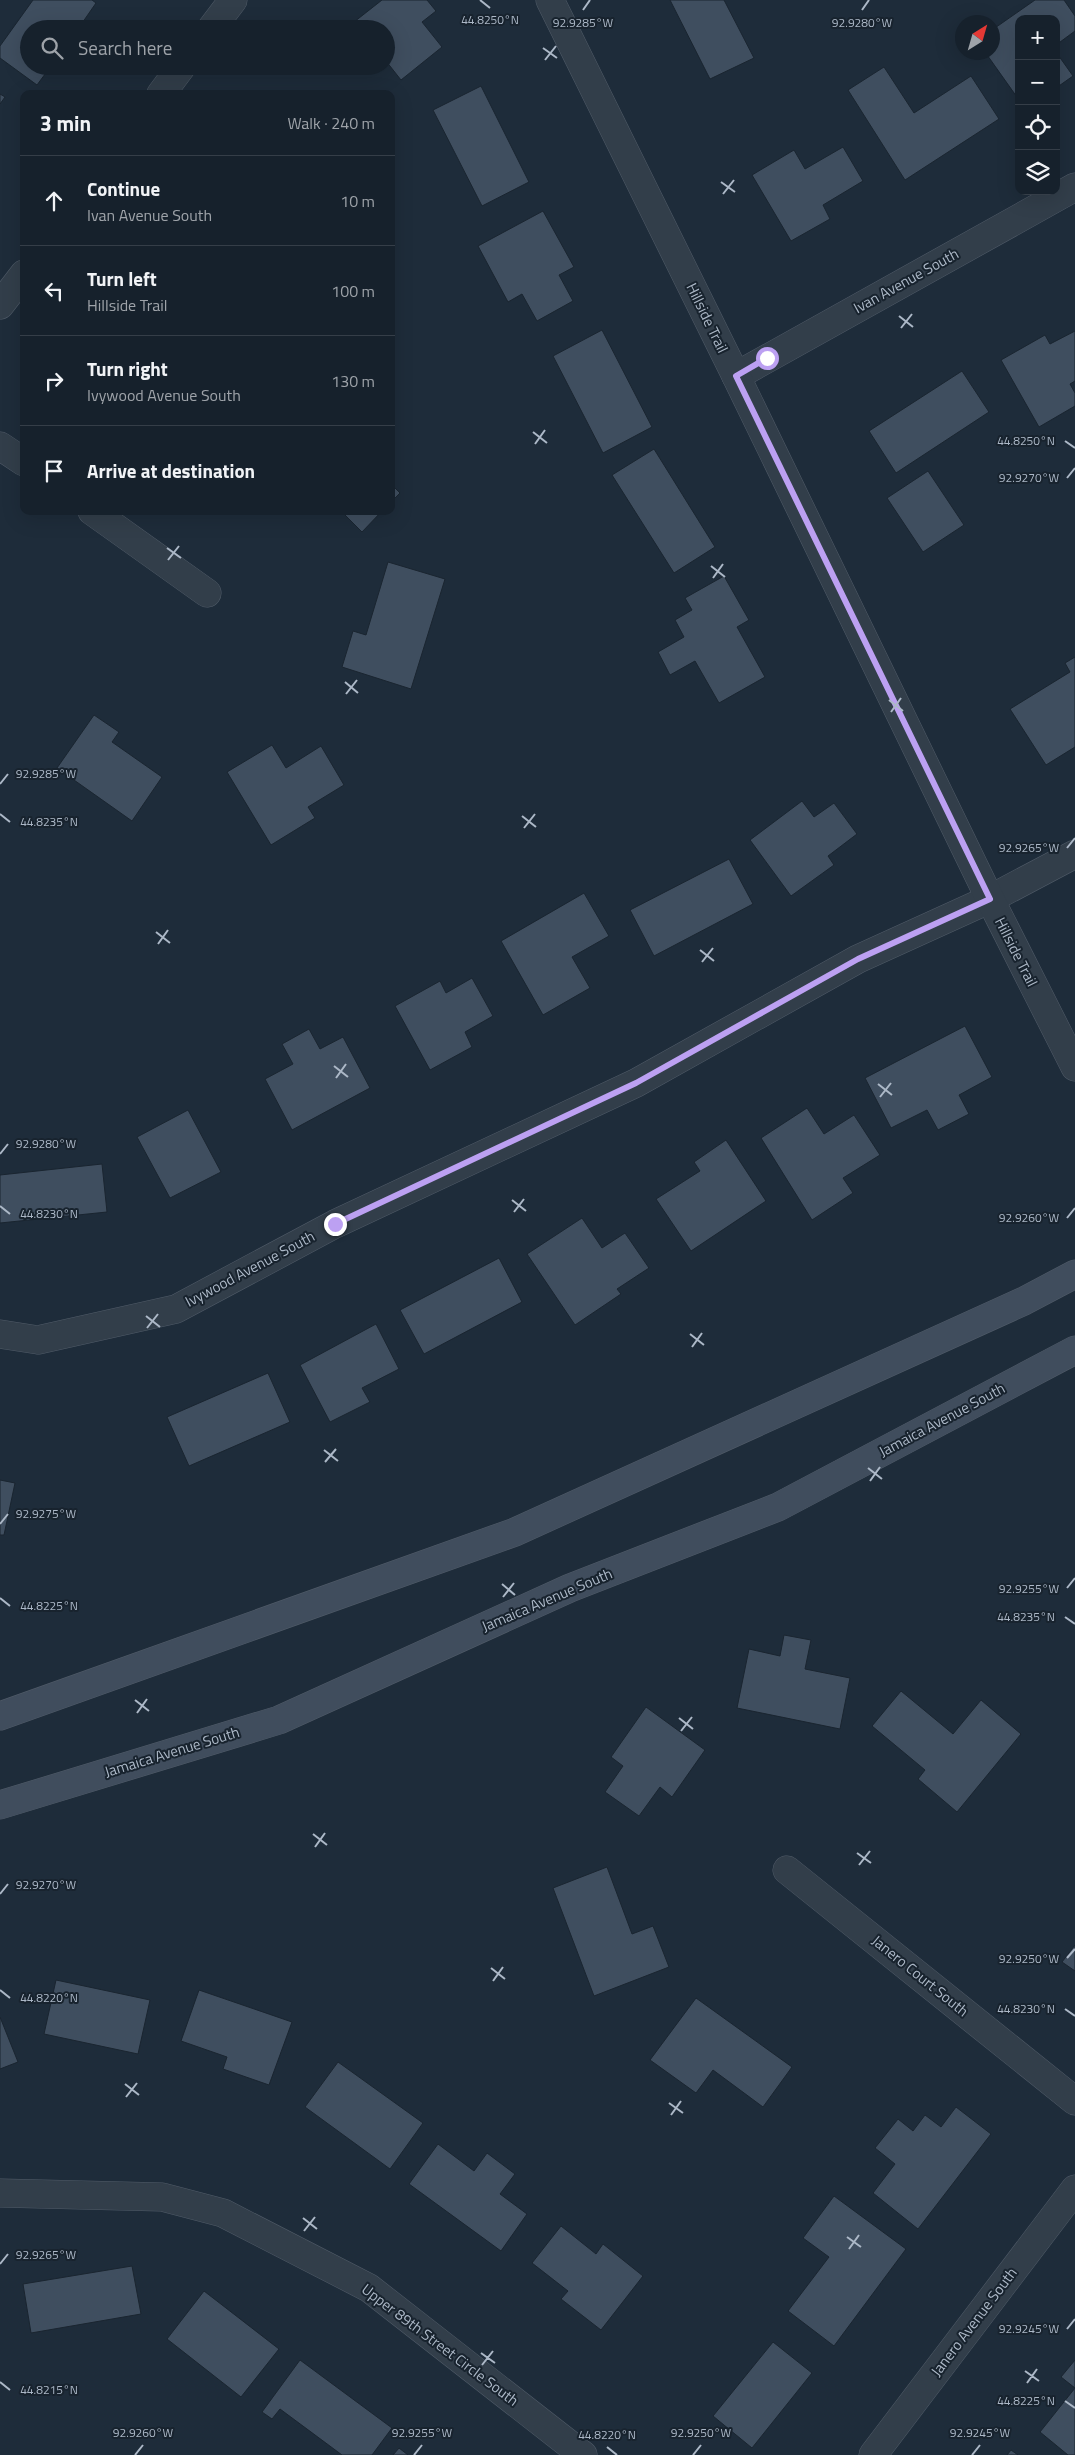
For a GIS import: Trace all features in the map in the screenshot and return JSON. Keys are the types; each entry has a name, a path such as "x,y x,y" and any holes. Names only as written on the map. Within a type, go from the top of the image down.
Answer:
{"main road":[{"path":"0,1716 515,1532 1024,1301 1075,1274"},
{"name":"Jamaica Avenue South","path":"0,1805 279,1720 570,1588 778,1507 1075,1350"}],"street":[{"path":"218,20 233,0"},
{"name":"Hillside Trail","path":"550,0 736,376 990,899 1075,1068"},
{"path":"164,90 175,75"},
{"name":"Ivan Avenue South","path":"736,376 1075,187"},
{"path":"0,306 20,279"},
{"path":"0,446 20,459"},
{"path":"98,515 207,593"},
{"name":"Ivywood Avenue South","path":"0,1334 38,1340 176,1309 335,1224 636,1083 858,959 990,899 1075,854"},
{"name":"Janero Court South","path":"787,1870 1075,2101"},
{"name":"Janero Avenue South","path":"873,2455 1075,2189"},
{"name":"Upper 89th Street Circle South","path":"0,2193 162,2197 223,2213 369,2288 583,2455"}],"building":[{"path":"33,0 92,0 96,3 84,20 20,20 20,73 0,58 0,46"},
{"path":"382,0 427,0 436,11 422,22 442,47 401,80 395,72 395,20 357,20"},
{"path":"670,0 724,0 754,58 710,79"},
{"path":"1035,0 1064,0 1075,16 1075,31 1060,42 1060,15 1015,15 1015,94 991,60 1000,60 1000,24"},
{"path":"1060,58 1073,76 1060,85"},
{"path":"884,67 914,113 971,76 999,119 905,180 848,90"},
{"path":"23,75 44,75 37,85"},
{"path":"481,86 529,182 482,206 433,110"},
{"path":"0,94 5,97 0,104"},
{"path":"843,147 863,181 823,205 830,219 791,241 752,175 794,150 805,169"},
{"path":"543,211 574,267 559,275 573,301 537,321 522,294 508,302 478,246"},
{"path":"602,330 652,427 603,453 553,356"},
{"path":"1075,331 1075,381 1070,384 1075,393 1075,406 1039,427 1001,360 1045,335 1050,344"},
{"path":"962,371 989,412 896,473 869,431"},
{"path":"654,449 715,547 674,573 612,475"},
{"path":"928,471 964,525 923,552 887,498"},
{"path":"395,488 400,493 395,498"},
{"path":"345,515 378,515 362,532"},
{"path":"388,562 445,579 411,689 342,667 353,631 366,635"},
{"path":"724,576 749,620 737,627 765,677 719,703 695,661 670,675 658,652 684,637 675,620 692,610 685,598"},
{"path":"1075,657 1075,747 1046,765 1010,709 1070,672 1065,663"},
{"path":"94,715 119,732 112,742 162,777 132,821 57,768"},
{"path":"272,745 286,768 321,746 344,785 308,807 315,818 271,845 227,772"},
{"path":"802,801 814,817 834,803 857,834 828,856 834,865 791,896 750,840"},
{"path":"729,859 753,904 654,956 630,910"},
{"path":"584,893 609,936 572,957 590,988 543,1015 501,941"},
{"path":"472,978 493,1016 465,1032 472,1047 430,1070 395,1006 440,981 446,993"},
{"path":"965,1026 992,1077 959,1095 969,1114 938,1130 927,1110 891,1128 865,1078"},
{"path":"309,1029 320,1049 343,1037 370,1088 292,1130 265,1079 293,1064 282,1044"},
{"path":"807,1108 824,1134 854,1115 880,1155 843,1178 853,1193 812,1220 761,1138"},
{"path":"188,1110 221,1172 170,1198 137,1137"},
{"path":"726,1140 766,1201 691,1251 656,1199 700,1171 694,1162"},
{"path":"102,1164 107,1212 0,1223 0,1175"},
{"path":"582,1218 602,1248 625,1233 649,1268 617,1289 621,1294 575,1325 527,1254"},
{"path":"499,1258 522,1302 424,1354 400,1310"},
{"path":"376,1324 399,1369 362,1388 370,1402 330,1422 300,1365"},
{"path":"268,1373 290,1422 189,1466 167,1417"},
{"path":"0,1480 15,1483 4,1535 0,1535"},
{"path":"784,1635 811,1640 805,1669 850,1678 840,1729 737,1708 749,1649 780,1656"},
{"path":"901,1691 953,1734 981,1700 1021,1734 957,1812 918,1779 925,1770 872,1726"},
{"path":"646,1707 705,1750 672,1797 660,1787 639,1816 605,1792 623,1766 611,1757"},
{"path":"607,1867 632,1934 653,1926 669,1967 594,1996 553,1888"},
{"path":"1075,1945 1075,1971 1062,1962"},
{"path":"56,1980 150,2000 138,2054 44,2034"},
{"path":"199,1990 292,2022 269,2085 223,2069 227,2057 181,2041"},
{"path":"696,1998 792,2067 763,2107 713,2070 696,2093 650,2060"},
{"path":"0,2017 18,2062 0,2069"},
{"path":"338,2062 423,2123 390,2169 305,2107"},
{"path":"956,2107 991,2134 918,2229 873,2193 895,2164 875,2148 898,2119 913,2131 925,2115 941,2127"},
{"path":"438,2144 474,2171 487,2153 515,2174 500,2194 527,2214 501,2251 409,2184"},
{"path":"834,2196 906,2249 834,2346 788,2311 829,2257 803,2238"},
{"path":"561,2226 596,2254 603,2244 643,2276 601,2330 561,2299 568,2291 532,2263"},
{"path":"132,2266 141,2314 31,2333 23,2284"},
{"path":"204,2291 279,2349 241,2397 167,2339"},
{"path":"773,2342 812,2373 752,2448 713,2416"},
{"path":"300,2360 392,2428 372,2455 342,2455 280,2409 272,2419 262,2412"},
{"path":"1075,2360 1075,2388 1061,2377"},
{"path":"1075,2388 1075,2455 1068,2455 1040,2432"},
{"path":"399,2448 408,2455 393,2455"},
{"path":"1011,2450 1018,2455 1007,2455"}],"route":[{"path":"335,1224 636,1083 858,959 990,899 736,376 767,358"}]}
